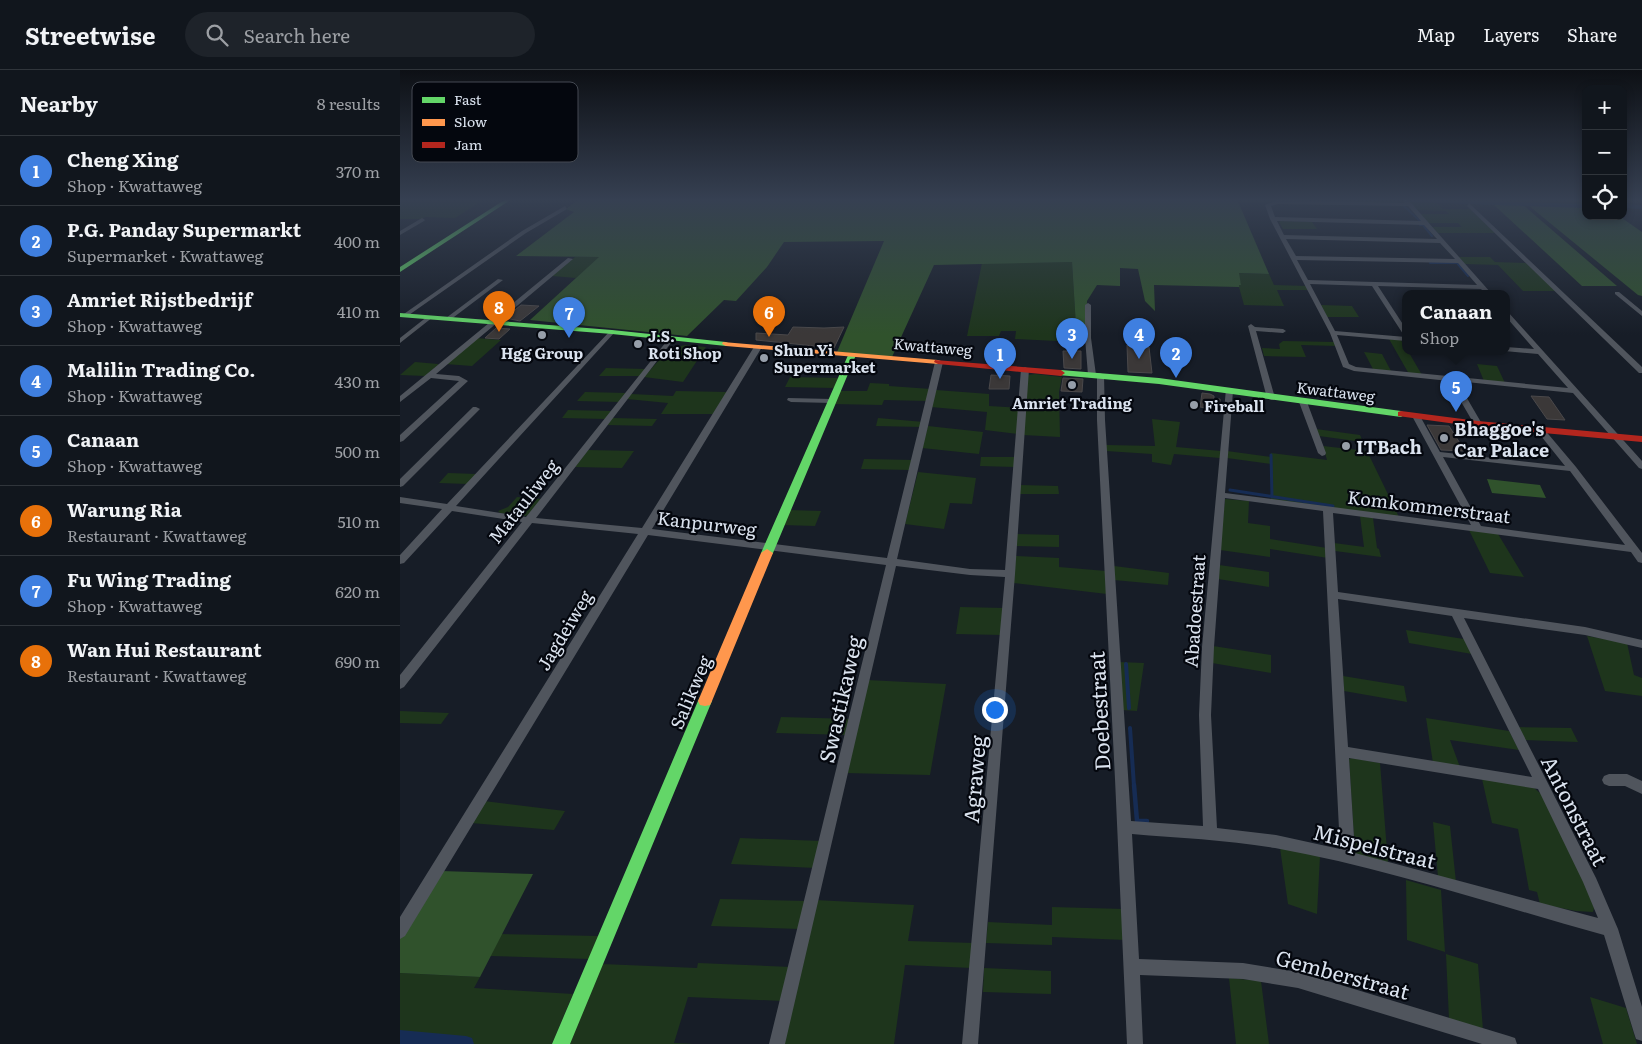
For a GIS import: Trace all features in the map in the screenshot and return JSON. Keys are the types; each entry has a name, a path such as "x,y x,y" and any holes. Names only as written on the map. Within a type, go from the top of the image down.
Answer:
{"main road":[{"path":"400,270 439,244"},
{"name":"Kwattaweg","path":"402,316 612,332 852,355 1096,375 1478,424 1642,439"},
{"name":"Salikweg","path":"560,1044 852,355"}],"street":[{"path":"402,316 506,244"},
{"path":"1287,244 1333,333 1348,367 1577,391"},
{"path":"1445,244 1485,290"},
{"path":"1510,244 1642,371"},
{"path":"1294,258 1460,261"},
{"path":"400,400 570,259"},
{"path":"448,319 500,280"},
{"path":"1306,282 1482,287"},
{"path":"1374,284 1402,328"},
{"path":"1412,285 1416,290"},
{"path":"1617,292 1642,314"},
{"name":"Doebestraat","path":"1088,305 1088,338 1096,375 1101,420 1136,1044"},
{"path":"1510,317 1642,466"},
{"path":"400,341 430,318"},
{"path":"1271,398 1251,328 1283,330"},
{"path":"400,561 612,332"},
{"path":"1333,333 1402,339"},
{"name":"Matauliweg","path":"400,684 672,338"},
{"name":"Jagdeiweg","path":"400,931 758,346"},
{"path":"1510,349 1542,352"},
{"name":"Swastikaweg","path":"777,1044 939,362"},
{"name":"Agraweg","path":"970,1044 1010,574 1025,369"},
{"path":"400,439 464,381 459,378 429,376"},
{"path":"1452,379 1478,424"},
{"name":"Abadoestraat","path":"1210,833 1205,715 1229,391"},
{"path":"791,400 832,401"},
{"path":"1303,402 1322,453"},
{"path":"400,484 476,409"},
{"path":"1416,416 1478,529"},
{"path":"1541,431 1574,469 1642,560"},
{"path":"1438,454 1574,469"},
{"name":"Komkommerstraat","path":"1220,495 1634,549"},
{"name":"Kanpurweg","path":"400,500 529,520 644,531 970,572 1010,574"},
{"path":"1328,510 1348,858"},
{"path":"1333,595 1585,631 1642,644"},
{"name":"Antonstraat","path":"1456,613 1540,784 1589,878 1610,929 1642,1034"},
{"path":"1343,752 1540,784"},
{"path":"1609,780 1627,780 1642,788"},
{"name":"Mispelstraat","path":"1125,827 1210,833 1274,842 1348,858 1610,929"},
{"name":"Gemberstraat","path":"1132,967 1243,971 1298,980 1509,1044"}],"green space":[{"path":"531,244 782,244 767,267 736,301 724,300 687,336 530,320 599,257 516,256"},
{"path":"883,244 1256,244 1269,274 1239,273 1241,285 1239,287 1154,285 1155,311 1145,301 1138,269 1120,268 1120,286 1097,285 1087,301 1086,342 1077,342 1072,262 934,265 892,357 837,352"},
{"path":"1537,244 1569,244 1617,286 1582,286"},
{"path":"1576,244 1642,244 1642,296 1638,295"},
{"path":"575,257 600,257 576,278 552,276"},
{"path":"1458,257 1490,257 1495,262 1526,263 1557,291 1523,291 1498,265 1465,264"},
{"path":"1072,262 1077,342 1015,339 1016,331 1001,331 999,336 967,336 982,263"},
{"path":"1238,273 1269,274 1274,285 1308,286 1310,290 1277,290 1284,306 1244,305 1238,285 1241,285"},
{"path":"1321,305 1352,306 1359,317 1327,317"},
{"path":"476,338 501,340 472,366 445,364"},
{"path":"1389,339 1401,340 1402,355 1410,355 1422,375 1409,374"},
{"path":"1283,341 1335,342 1337,346 1301,345 1306,357 1264,356 1262,348 1280,349 1279,344"},
{"path":"685,345 706,347 683,382 644,377 669,349"},
{"path":"1364,352 1382,354 1391,371 1373,369"},
{"path":"415,362 438,365 425,376 400,375"},
{"path":"1477,364 1497,366 1505,383 1484,381"},
{"path":"606,368 646,369 640,376 599,376"},
{"path":"1028,375 1062,377 1059,392 1060,437 1023,435"},
{"path":"790,377 838,378 834,388 785,387"},
{"path":"870,383 931,389 928,401 884,400 882,405 833,404 839,391 867,391"},
{"path":"936,390 989,394 989,406 1020,408 1018,434 985,430 987,412 931,407"},
{"path":"676,391 727,392 713,414 661,414 668,403 627,399 631,394 673,396"},
{"path":"585,392 626,393 620,402 577,401"},
{"path":"568,410 612,411 606,419 562,418"},
{"path":"612,418 657,419 652,426 607,425"},
{"path":"878,418 924,422 922,427 876,426"},
{"path":"1152,419 1180,422 1176,447 1221,451 1220,458 1174,454 1171,465 1152,462 1152,454 1106,451 1106,445 1155,446"},
{"path":"928,426 983,432 979,454 922,448"},
{"path":"1316,429 1360,435 1363,442 1319,436"},
{"path":"1323,446 1367,451 1399,517 1271,500 1271,464 1227,458 1227,451 1271,457 1271,453 1327,460"},
{"path":"588,450 634,451 622,468 575,467"},
{"path":"981,457 1015,457 1015,467 980,466"},
{"path":"864,459 914,460 911,470 861,469"},
{"path":"918,472 976,478 972,504 950,503 944,529 905,524"},
{"path":"448,473 477,474 468,484 439,483"},
{"path":"1487,479 1540,485 1546,498 1492,493"},
{"path":"1020,485 1058,486 1059,494 1020,494"},
{"path":"517,497 542,499 529,515 500,513 498,511 508,507"},
{"path":"1225,499 1249,501 1248,523 1270,526 1270,539 1327,548 1328,558 1270,549 1270,557 1220,550"},
{"path":"789,510 821,511 815,526 782,525"},
{"path":"1360,516 1373,518 1377,548 1381,557 1335,551 1334,543 1364,547"},
{"path":"1469,530 1498,534 1524,577 1490,573"},
{"path":"1016,534 1059,535 1059,547 1015,546"},
{"path":"1016,556 1059,558 1059,567 1106,571 1107,594 1013,583"},
{"path":"1219,565 1269,572 1269,587 1218,579"},
{"path":"1114,566 1169,573 1168,585 1114,580"},
{"path":"960,607 1004,608 1002,635 956,634"},
{"path":"1406,630 1464,639 1472,654 1409,643"},
{"path":"1587,636 1627,643 1634,675 1642,678 1642,696 1605,691"},
{"path":"1213,646 1271,655 1271,673 1212,663"},
{"path":"1119,662 1144,663 1137,711 1122,710"},
{"path":"1343,676 1404,686 1407,702 1344,691"},
{"path":"867,680 946,684 930,775 845,773"},
{"path":"400,711 449,713 441,724 400,723"},
{"path":"781,717 852,719 848,735 776,733"},
{"path":"1426,718 1509,731 1519,750 1450,740 1460,767 1433,763"},
{"path":"1516,727 1571,728 1578,742 1523,740"},
{"path":"1349,759 1380,763 1388,863 1355,854"},
{"path":"1482,779 1533,787 1541,794 1583,876 1594,908 1593,912 1576,911 1540,904 1537,892 1529,890 1518,829 1492,823"},
{"path":"484,801 565,811 554,830 471,823"},
{"path":"1433,822 1450,826 1456,882 1438,877"},
{"path":"740,838 822,841 816,868 731,864"},
{"path":"1280,848 1320,856 1317,914 1288,904"},
{"path":"441,871 533,874 480,977 400,973 400,938"},
{"path":"1406,880 1441,890 1445,952 1407,940"},
{"path":"720,899 806,901 800,929 711,926"},
{"path":"815,900 914,905 908,941 974,943 972,968 905,965 894,1044 780,1044"},
{"path":"1052,907 1124,909 1126,940 1052,937 1052,945 986,943 988,922 1052,925"},
{"path":"501,934 599,936 590,959 490,956"},
{"path":"1446,954 1478,964 1483,1030 1449,1019"},
{"path":"698,963 791,967 783,1001 688,997 674,1043 694,1044 569,1044 602,964 697,968"},
{"path":"984,968 1051,971 1051,994 983,992"},
{"path":"400,973 480,977 474,988 573,994 552,1044 400,1044"},
{"path":"1229,978 1261,981 1269,1044 1236,1044"},
{"path":"1590,997 1626,1008 1637,1044 1603,1044"}],"building":[{"path":"521,305 539,306 520,321 505,318"},
{"path":"793,327 844,327 834,348 756,340 756,333 788,335"},
{"path":"496,328 510,329 499,339 485,338"},
{"path":"1127,345 1149,347 1152,373 1128,372"},
{"path":"1063,351 1081,351 1081,369 1064,368"},
{"path":"991,375 1010,376 1009,389 989,389"},
{"name":"Amriet Trading","path":"1063,378 1083,379 1082,392 1061,391"},
{"path":"1202,393 1214,396 1214,399 1220,399 1220,410 1200,407"},
{"path":"1531,396 1549,397 1565,420 1547,419"},
{"name":"Bhaggoe's Car Palace","path":"1427,425 1449,426 1465,451 1441,450"}],"waterway":[{"path":"1430,263 1457,263 1468,276"},
{"path":"1271,455 1272,497"},
{"path":"1230,490 1272,497"},
{"path":"1272,497 1333,506"},
{"path":"1126,664 1129,708"},
{"path":"1130,728 1134,786"},
{"path":"1134,785 1137,821 1147,821"},
{"path":"400,1038 466,1044"}],"traffic: fast":[{"path":"400,270 439,244"},
{"path":"400,315 612,332 726,344"},
{"path":"767,553 852,355"},
{"path":"1061,373 1159,381 1401,414"},
{"path":"561,1043 705,701"}],"traffic: slow":[{"path":"726,344 938,362"},
{"path":"705,701 767,553"}],"traffic: jam":[{"path":"938,362 1061,373"},
{"path":"1401,414 1478,424 1642,439"}],"place":[{"name":"Wan Hui Restaurant","path":"499,332"},
{"name":"Hgg Group","path":"542,335"},
{"name":"Warung Ria","path":"769,337"},
{"name":"Fu Wing Trading","path":"569,338"},
{"name":"J.S. Roti Shop","path":"638,344"},
{"name":"Shun Yi Supermarket","path":"764,358"},
{"name":"Amriet Rijstbedrijf","path":"1072,359"},
{"name":"Malilin Trading Co.","path":"1139,359"},
{"name":"P.G. Panday Supermarkt","path":"1176,378"},
{"name":"Cheng Xing","path":"1000,379"},
{"name":"Amriet Trading","path":"1072,385"},
{"name":"Fireball","path":"1194,405"},
{"name":"Canaan","path":"1456,412"},
{"name":"Bhaggoe's Car Palace","path":"1444,438"},
{"name":"ITBach","path":"1346,446"}]}
